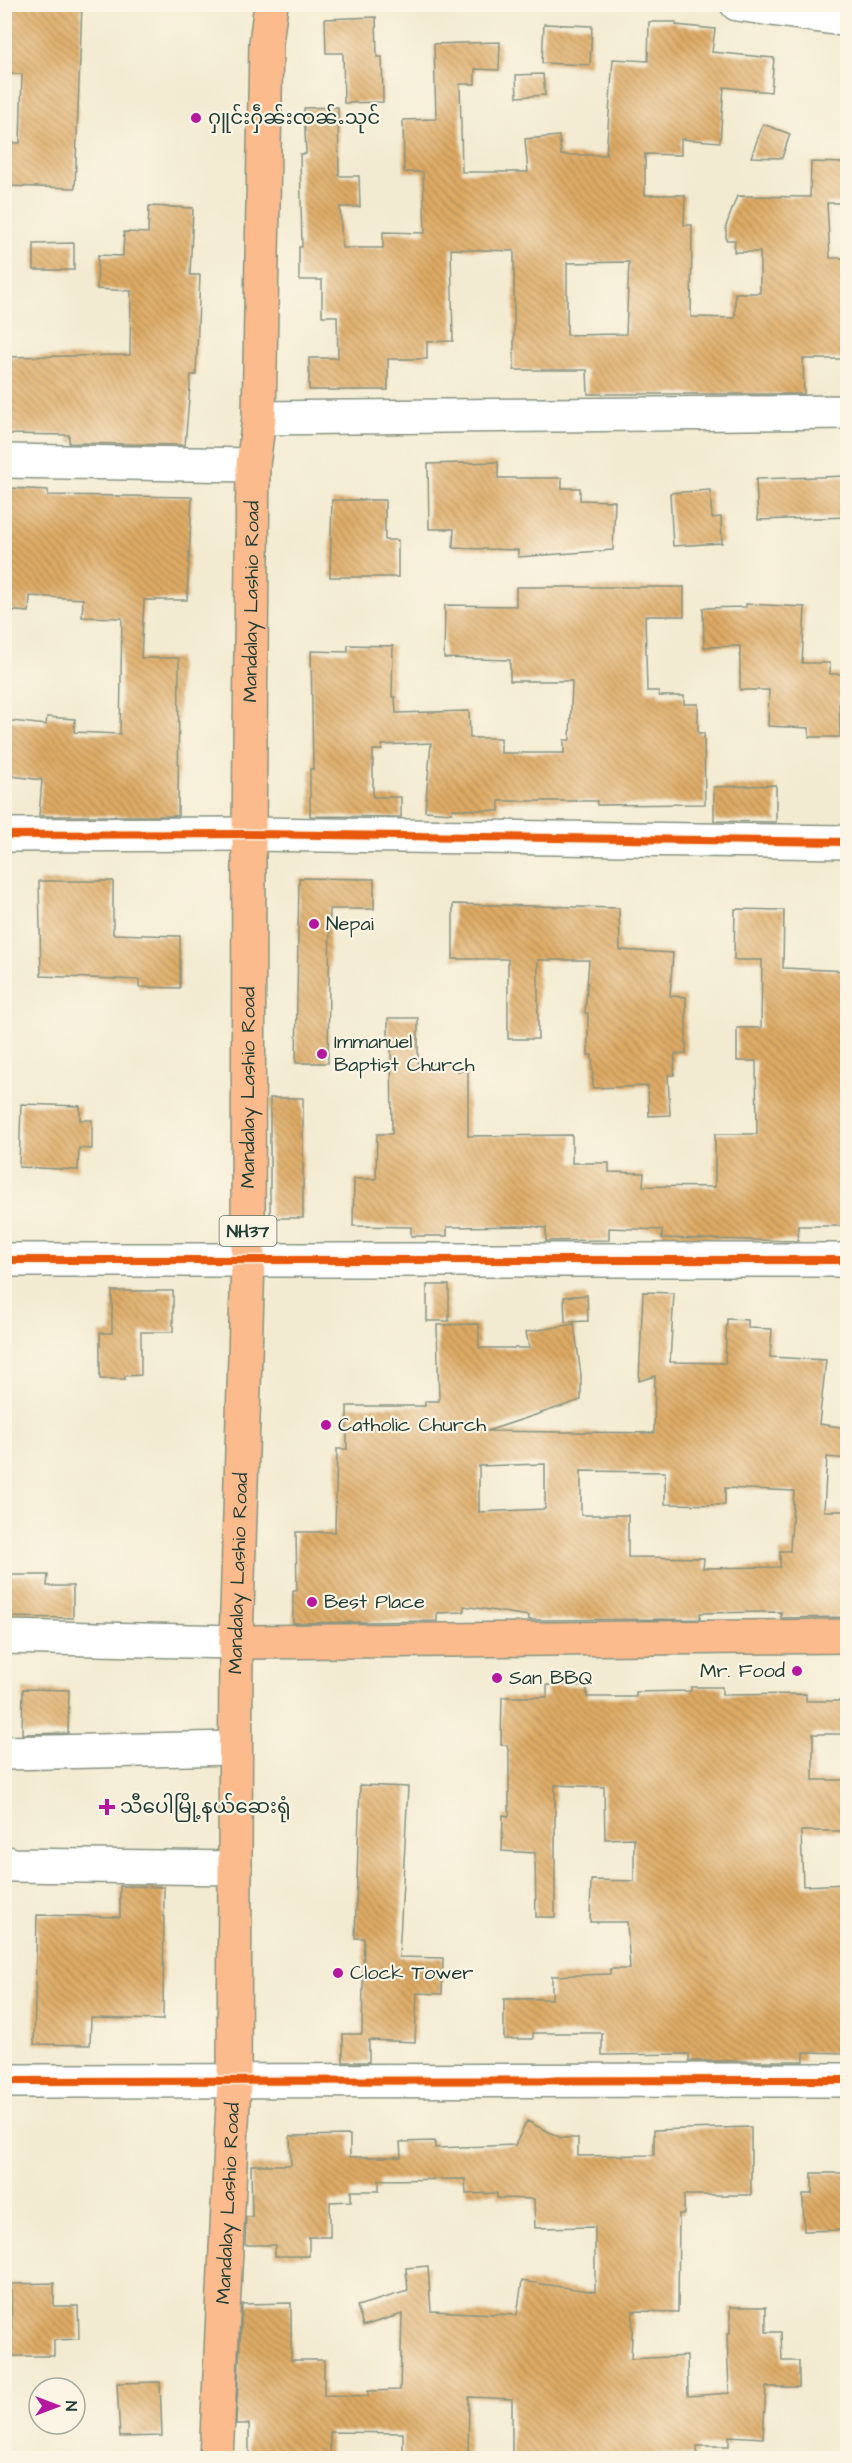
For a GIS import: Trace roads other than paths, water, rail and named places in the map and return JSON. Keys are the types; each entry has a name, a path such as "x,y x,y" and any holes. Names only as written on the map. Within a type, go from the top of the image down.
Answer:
{"main road":[{"name":"Mandalay Lashio Road","path":"216,2458 234,2082 236,1642 248,1260 249,834 254,465 259,418 266,43 271,4"},
{"path":"236,1642 848,1636"}],"street":[{"path":"737,4 848,20"},
{"path":"259,418 848,412"},
{"path":"4,461 254,465"},
{"path":"4,835 249,834 848,842"},
{"path":"4,1260 848,1260"},
{"path":"4,1637 236,1642"},
{"path":"4,1753 235,1748"},
{"path":"4,1862 13,1865 235,1868"},
{"path":"4,2081 848,2080"}],"place":[{"name":"ႁူင်းႁဵၼ်းၸၼ်ႉသုင်","path":"196,118"},
{"name":"Nepai","path":"314,924"},
{"name":"Immanuel Baptist Church","path":"322,1054"},
{"name":"Catholic Church","path":"326,1425"},
{"name":"Best Place","path":"312,1602"},
{"name":"Mr. Food","path":"797,1671"},
{"name":"San BBQ","path":"497,1678"},
{"name":"သီပေါမြို့နယ်ဆေးရုံ","path":"107,1807"},
{"name":"Clock Tower","path":"338,1973"}]}
